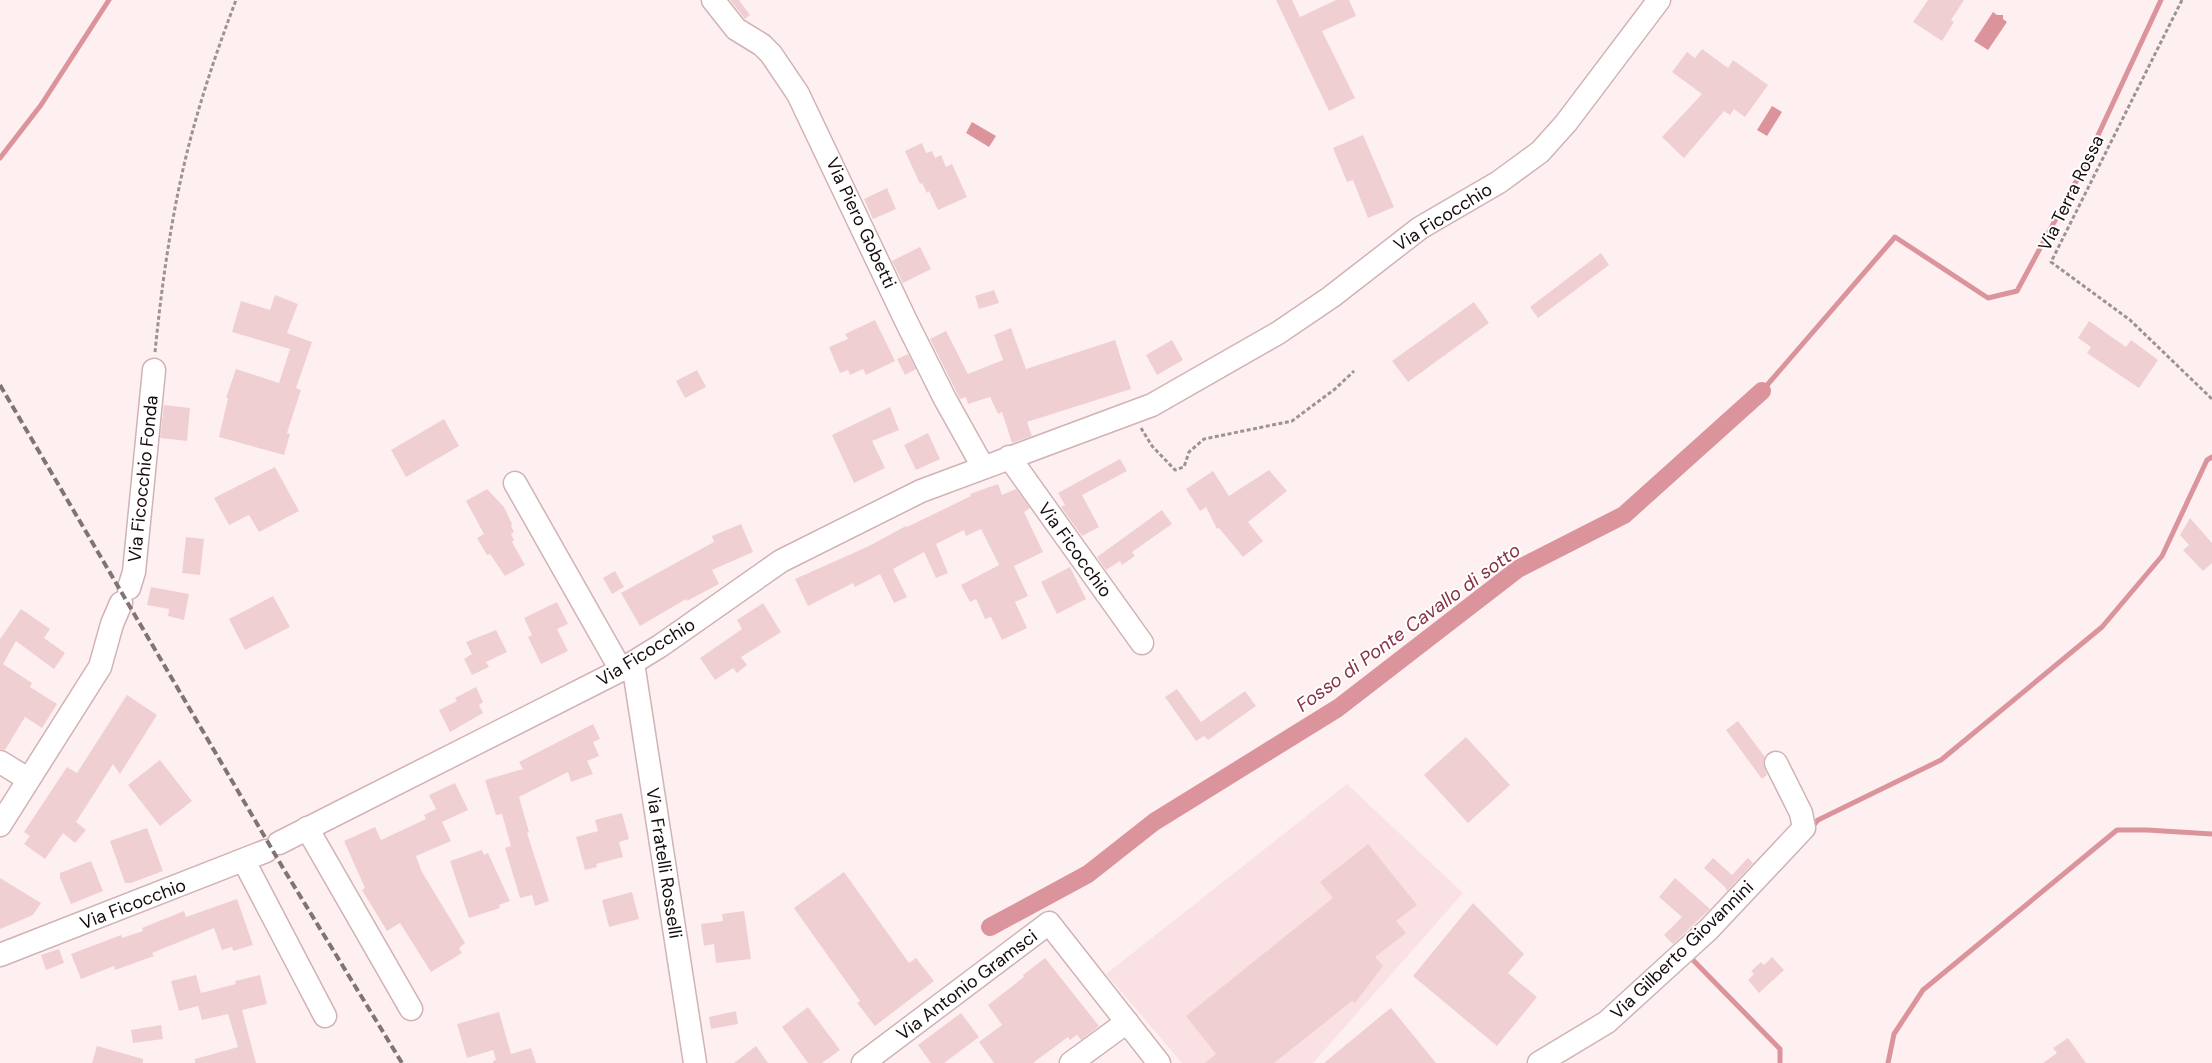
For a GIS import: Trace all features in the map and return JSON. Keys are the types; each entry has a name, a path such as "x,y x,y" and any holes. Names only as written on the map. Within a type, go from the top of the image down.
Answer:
{"street":[{"name":"Via Piero Gobetti","path":"713,0 736,29 762,44 798,94 945,399 983,467"},
{"name":"Via Ficocchio","path":"0,955 244,861 273,847 307,828 627,667 781,561 921,491 1131,413 1164,398 1278,333 1331,298 1420,228 1484,191 1532,158 1566,123 1659,0"},
{"name":"Via Ficocchio Fonda","path":"0,825 100,667 112,624 134,572 154,370"},
{"name":"Via Ficocchio","path":"1009,457 1142,643"},
{"path":"515,483 627,667"},
{"name":"Via Fratelli Rosselli","path":"627,667 695,1063"},
{"path":"0,762 28,779"},
{"name":"Via Gilberto Giovannini","path":"1539,1063 1607,1022 1709,929 1804,828 1801,813 1776,763"},
{"path":"307,828 410,1009"},
{"path":"244,861 325,1016"},
{"name":"Via Antonio Gramsci","path":"863,1063 1049,923 1159,1063"},
{"path":"1071,1063 1126,1022"}],"path":[{"path":"154,370 168,255 185,163 197,113 236,0"},
{"name":"Via Terra Rossa","path":"2182,0 2051,262 2130,320 2212,399"},
{"path":"1131,413 1152,446 1175,470 1184,467 1189,452 1204,439 1292,421 1354,371"}],"shaded area":[{"path":"1993,12 1997,15 2003,15 2003,19 2007,22 1988,50 1974,41"},
{"path":"1772,106 1782,112 1767,136 1757,130"},
{"path":"972,122 996,136 989,147 966,133"},
{"path":"1347,784 1463,893 1313,1063 1182,1063 1106,974"}],"building":[{"path":"730,0 739,0 750,15 745,19"},
{"path":"1276,0 1292,0 1300,17 1336,0 1349,0 1356,16 1322,31 1355,98 1329,111"},
{"path":"1928,0 1964,0 1951,20 1954,22 1942,41 1913,22"},
{"path":"1702,49 1728,68 1733,60 1768,85 1745,117 1734,109 1730,115 1724,111 1684,158 1662,137 1702,94 1672,72 1687,52 1695,58"},
{"path":"1363,135 1394,207 1368,218 1353,180 1347,182 1333,148"},
{"path":"922,143 926,153 932,151 935,158 941,155 946,167 952,164 967,197 938,210 929,191 927,193 922,183 920,184 905,151"},
{"path":"887,188 896,209 873,219 864,199"},
{"path":"920,247 931,269 903,283 892,261"},
{"path":"1601,253 1609,265 1538,318 1530,307"},
{"path":"994,290 999,303 979,309 975,296"},
{"path":"275,295 298,304 287,333 312,342 296,388 301,390 287,433 290,434 284,455 219,437 228,398 226,398 236,369 279,383 290,349 232,332 241,301 270,310"},
{"path":"1474,302 1489,323 1408,382 1392,361"},
{"path":"875,320 895,361 866,375 863,369 850,375 848,370 840,373 829,347 848,339 845,334"},
{"path":"2089,321 2126,347 2131,340 2158,360 2139,388 2087,353 2091,347 2078,338"},
{"path":"1011,328 1026,369 1115,340 1131,389 1027,422 1032,436 1012,443 1002,412 998,414 990,397 968,404 966,397 960,399 930,339 946,331 968,374 1003,360 994,335"},
{"path":"1172,340 1183,360 1157,375 1146,355"},
{"path":"908,354 916,369 905,375 897,359"},
{"path":"697,370 706,387 685,398 676,381"},
{"path":"164,405 190,408 187,441 160,438"},
{"path":"890,407 899,430 872,441 885,468 854,483 832,435"},
{"path":"444,419 459,446 406,477 391,450"},
{"path":"928,433 940,459 916,470 904,445"},
{"path":"1120,459 1127,471 1082,495 1099,527 1082,536 1061,507 1065,505 1058,493"},
{"path":"275,467 299,511 259,532 249,515 229,525 214,498"},
{"path":"1269,470 1287,491 1248,522 1263,541 1243,557 1219,528 1217,529 1206,507 1200,511 1186,489 1213,471 1229,496"},
{"path":"998,484 1002,495 1016,489 1030,508 1024,512 1043,552 1014,566 1028,596 1015,602 1027,628 1002,640 991,617 985,619 976,599 970,602 961,585 999,565 981,529 966,536 964,530 936,544 948,573 936,578 924,552 893,569 907,597 894,603 880,574 855,587 853,583 808,606 795,579 867,547 906,526 971,496 970,494"},
{"path":"487,489 504,507 514,532 511,534 514,540 512,542 525,565 505,576 490,554 487,555 477,538 484,534 466,501"},
{"path":"1162,510 1172,524 1132,552 1135,556 1122,565 1120,561 1106,570 1097,557"},
{"path":"2190,518 2212,543 2212,563 2203,571 2183,550 2189,545 2180,535"},
{"path":"741,524 753,552 712,570 719,584 687,601 686,599 640,626 621,593 714,542 712,536"},
{"path":"186,537 204,539 200,575 182,573"},
{"path":"1070,567 1086,599 1057,614 1041,582"},
{"path":"615,571 624,587 612,594 603,578"},
{"path":"151,587 189,594 184,620 168,616 169,609 147,605"},
{"path":"273,596 290,627 245,650 229,619"},
{"path":"557,602 568,624 557,629 568,651 541,664 528,637 532,635 524,618"},
{"path":"763,603 781,632 741,657 747,665 737,673 733,668 715,680 700,658 742,629 737,620"},
{"path":"21,609 50,629 44,638 65,653 54,669 16,641 3,664 32,683 30,687 57,704 42,728 25,717 5,750 0,749 0,639"},
{"path":"496,630 507,652 486,662 489,667 472,675 464,659 472,654 466,642"},
{"path":"476,687 483,702 479,705 483,713 450,732 439,710 457,701 455,698"},
{"path":"1177,689 1201,722 1245,691 1256,706 1208,740 1204,736 1196,741 1165,697"},
{"path":"127,695 157,715 120,774 113,764 76,822 86,830 75,843 63,833 45,859 24,844 30,836 24,832 67,767 77,773"},
{"path":"1738,721 1765,757 1763,763 1767,775 1762,779 1726,730"},
{"path":"593,724 600,739 593,742 599,756 587,761 593,774 571,782 568,772 519,797 529,832 527,833 549,901 535,906 532,895 520,898 505,848 511,846 502,814 496,815 485,780 523,769 519,762"},
{"path":"1466,737 1510,785 1468,823 1424,775"},
{"path":"160,760 192,801 160,826 128,785"},
{"path":"455,783 468,810 442,822 451,841 416,856 422,872 465,943 459,948 462,953 431,972 400,923 387,931 362,890 365,888 344,841 375,827 381,840 426,819 424,815 436,809 429,795"},
{"path":"622,813 629,839 619,842 623,857 596,864 597,867 585,870 576,837 598,831 595,820"},
{"path":"147,828 163,871 131,883 125,883 110,841"},
{"path":"1368,844 1417,905 1396,921 1406,933 1375,957 1383,966 1355,1003 1352,1001 1274,1063 1205,1063 1216,1054 1186,1016 1333,898 1320,882"},
{"path":"482,850 484,855 488,853 510,901 499,905 500,908 469,918 450,861"},
{"path":"1713,858 1732,875 1748,858 1753,863 1727,891 1704,868"},
{"path":"91,861 103,891 71,904 60,878 60,873"},
{"path":"844,872 909,963 916,958 934,981 875,1026 857,1003 860,1001 794,908"},
{"path":"0,878 41,903 33,915 0,929"},
{"path":"1675,878 1710,909 1673,944 1664,935 1682,917 1659,897"},
{"path":"632,892 639,919 609,927 602,900"},
{"path":"237,899 253,945 233,951 232,947 222,950 214,928 152,953 154,956 115,970 114,966 81,979 71,954 121,935 122,938 143,931 142,928 184,911 186,917"},
{"path":"1473,903 1524,954 1508,973 1537,997 1497,1046 1413,976"},
{"path":"744,911 751,959 716,963 714,944 704,946 701,924 723,921 722,914"},
{"path":"59,949 64,963 46,970 41,955"},
{"path":"1772,957 1784,970 1759,993 1748,980 1754,974 1751,971 1761,962 1764,965"},
{"path":"1045,958 1099,1026 1081,1040 1077,1035 1070,1040 1068,1037 1033,1063 994,1063 979,1042 1002,1025 988,1005"},
{"path":"196,975 201,993 236,984 235,981 260,975 267,1004 242,1010 256,1063 195,1063 195,1059 238,1047 228,1014 202,1020 198,1006 179,1011 171,981"},
{"path":"808,1007 840,1050 822,1063 808,1063 782,1027"},
{"path":"1391,1008 1436,1063 1324,1063 1382,1015"},
{"path":"736,1011 738,1024 711,1029 709,1017"},
{"path":"499,1012 511,1054 531,1048 536,1063 493,1063 496,1060 493,1050 467,1058 457,1024"},
{"path":"961,1013 979,1037 944,1063 931,1063 918,1045"},
{"path":"161,1025 163,1039 133,1043 131,1030"},
{"path":"2068,1038 2086,1063 2043,1063 2057,1053 2053,1048"},
{"path":"97,1046 143,1059 143,1063 92,1063"},
{"path":"756,1046 768,1063 734,1063"}],"waterway":[{"path":"0,158 41,105 109,0"},
{"path":"1762,391 1895,237 1988,298 2017,291 2079,176 2161,0"},
{"name":"Fosso di Ponte Cavallo di sotto","path":"990,927 1088,874 1154,822 1338,708 1518,569 1624,515 1762,391"},
{"path":"1810,829 1818,820 1941,760 2102,627 2162,556 2207,460 2212,457"},
{"path":"1888,1063 1894,1034 1923,990 2117,830 2212,834"},
{"path":"1690,957 1780,1049 1780,1063"}],"railway":[{"path":"0,385 283,868 402,1063"}]}
